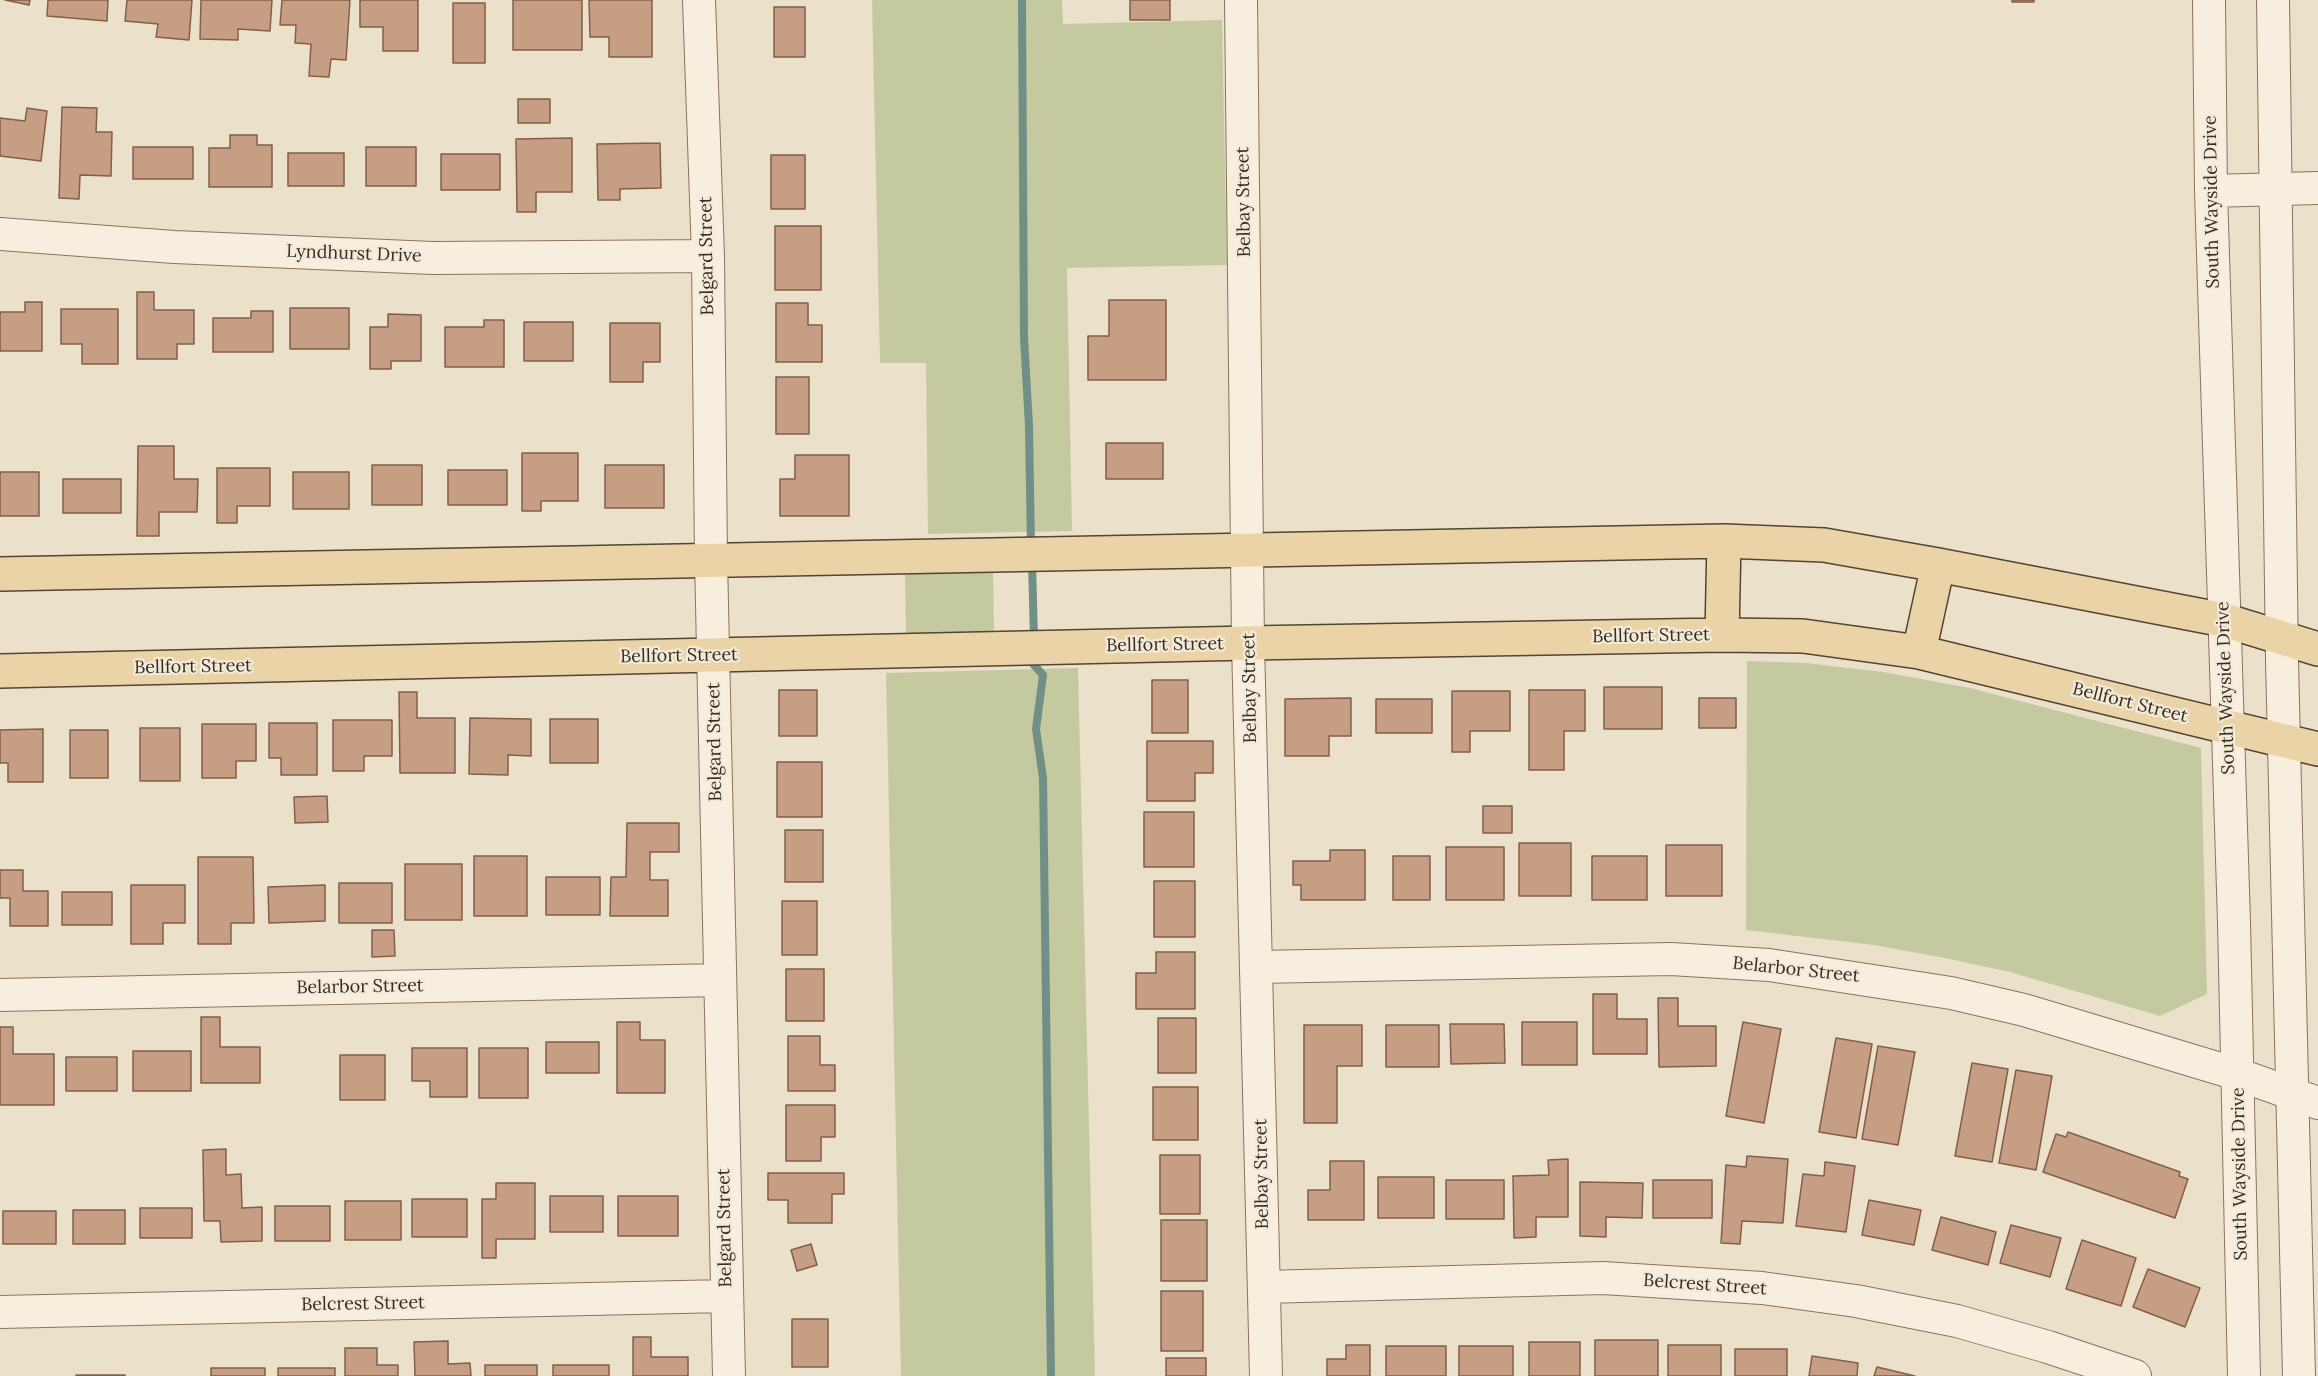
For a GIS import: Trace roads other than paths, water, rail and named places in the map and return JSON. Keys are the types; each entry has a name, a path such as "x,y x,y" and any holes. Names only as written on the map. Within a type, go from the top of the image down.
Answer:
{"main road":[{"path":"1722,635 1724,541"},
{"path":"0,574 1724,541 1824,545 1938,565 2224,620 2318,649"},
{"path":"1919,652 1938,565"},
{"name":"Bellfort Street","path":"0,671 1248,643 1722,635 1803,636 1919,652 2318,749"}],"street":[{"name":"Belgard Street","path":"699,0 708,256 711,559 729,1376"},
{"name":"Belbay Street","path":"1241,0 1248,643 1266,1376"},
{"name":"South Wayside Drive","path":"2209,0 2211,191 2244,1376"},
{"path":"2273,0 2281,639 2284,740 2304,1099 2298,1376"},
{"path":"2211,191 2318,188"},
{"name":"Lyndhurst Drive","path":"0,234 174,247 433,258 708,256"},
{"name":"Belarbor Street","path":"1257,967 1671,959 1769,965 1962,995 2024,1010 2237,1074 2304,1099"},
{"name":"Belarbor Street","path":"0,995 720,980"},
{"name":"Belcrest Street","path":"1264,1287 1603,1278 1686,1281 1762,1288 1856,1301 1957,1321 2048,1347 2135,1376"},
{"name":"Belcrest Street","path":"0,1312 726,1296"}],"waterway":[{"path":"1022,0 1024,338 1029,426 1031,547"},
{"path":"1032,562 1034,640"},
{"path":"1034,655 1034,665 1043,675 1036,729 1043,778 1051,1376"}]}
